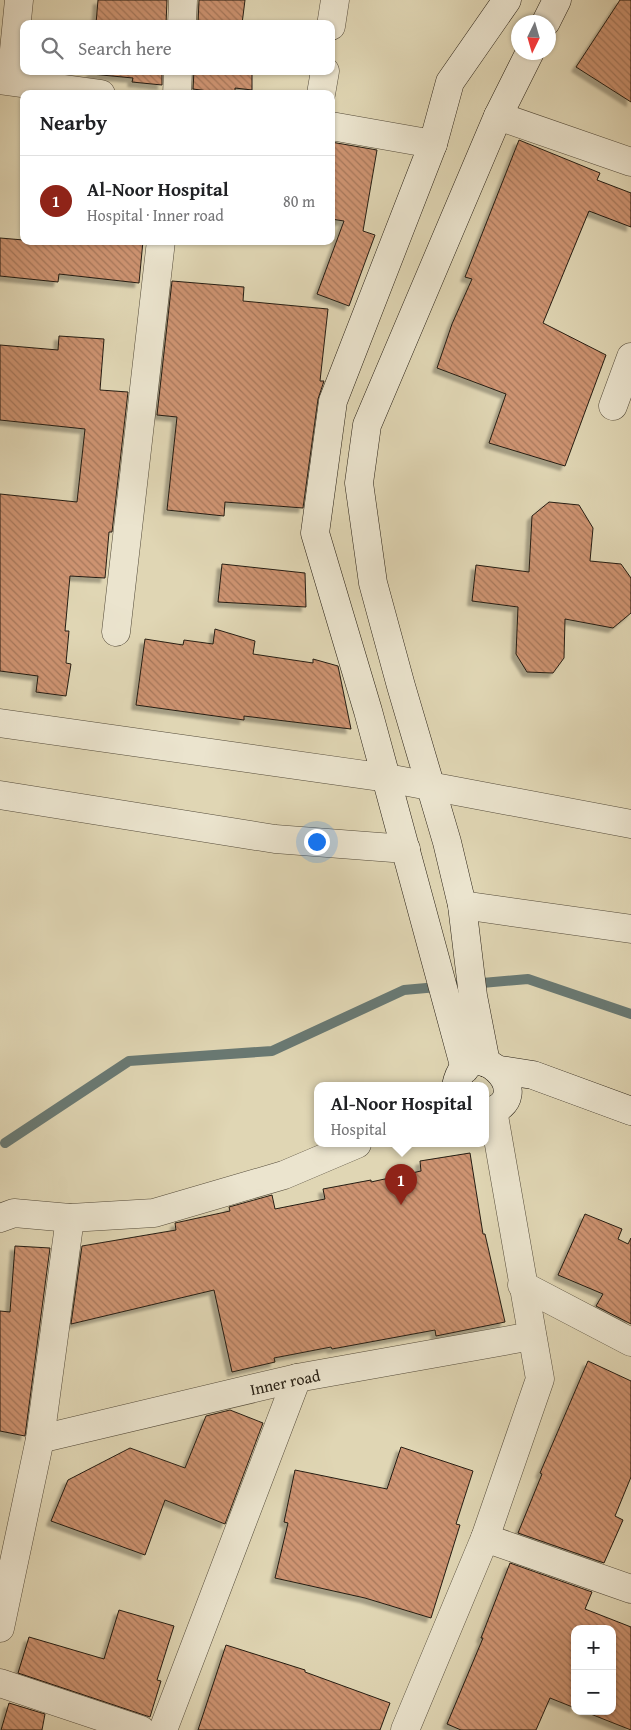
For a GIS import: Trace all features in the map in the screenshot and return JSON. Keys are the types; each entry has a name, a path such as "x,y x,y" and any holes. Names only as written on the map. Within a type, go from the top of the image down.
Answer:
{"street":[{"path":"19,0 5,80 73,90"},
{"path":"182,20 183,0"},
{"path":"332,20 335,0"},
{"path":"477,1072 447,1002 387,778 314,533 333,401 433,144 450,82 507,0"},
{"path":"550,15 557,0"},
{"path":"477,1072 473,996 462,905 373,583 359,483 367,425 498,116 526,60"},
{"path":"176,90 178,75"},
{"path":"322,90 323,75"},
{"path":"498,116 631,162"},
{"path":"335,127 433,144"},
{"path":"116,632 161,245"},
{"path":"613,406 631,357"},
{"path":"0,723 387,778 631,824"},
{"path":"0,796 275,838 406,849"},
{"path":"462,905 631,929"},
{"path":"477,1072 533,1075 631,1111"},
{"path":"405,1730 485,1538 540,1379 489,1112 504,1100 507,1092 505,1077 477,1072"},
{"path":"0,1218 14,1213 70,1218 154,1213 284,1175 350,1147"},
{"path":"0,1628 40,1439 70,1218"},
{"path":"522,1285 631,1342"},
{"name":"Inner road","path":"40,1439 297,1378 532,1336"},
{"path":"163,1730 297,1378"},
{"path":"485,1538 631,1589"},
{"path":"0,1683 141,1730"}],"building":[{"path":"98,0 167,0 166,20 96,20"},
{"path":"199,0 245,0 242,20 198,20"},
{"path":"620,0 631,0 631,102 576,67"},
{"path":"102,75 162,75 162,85 132,82 133,78"},
{"path":"194,75 252,75 252,90 235,88 235,90 193,89"},
{"path":"519,140 600,173 597,180 631,193 631,227 589,211 543,323 606,355 565,466 489,443 506,394 437,368 452,324 472,279 465,277"},
{"path":"335,143 377,150 363,231 375,235 349,306 317,294 344,221 335,220"},
{"path":"0,238 20,240 20,245 143,245 139,283 59,274 58,282 0,276"},
{"path":"172,281 244,287 243,301 328,309 320,381 324,381 318,399 303,508 225,502 224,516 167,510 177,417 157,415"},
{"path":"59,336 104,339 100,390 128,392 112,532 109,532 105,578 70,576 65,631 69,631 66,663 71,664 66,696 36,692 38,676 0,671 0,494 77,502 85,429 0,420 0,345 58,350"},
{"path":"549,502 579,505 593,528 590,561 621,564 631,578 631,613 613,628 565,619 564,658 553,673 527,672 516,654 518,607 472,601 476,565 529,572 532,516"},
{"path":"222,564 305,573 306,607 218,602"},
{"path":"215,629 255,641 253,654 313,663 313,659 338,666 351,729 244,716 244,720 136,705 145,639 183,645 184,640 213,644"},
{"path":"470,1153 483,1234 485,1234 505,1322 436,1336 435,1330 332,1349 331,1347 274,1358 275,1362 232,1372 214,1290 71,1324 82,1246 176,1230 175,1223 230,1211 229,1207 272,1195 275,1209 325,1199 323,1189 371,1180 371,1182 421,1171 420,1161"},
{"path":"585,1214 622,1229 618,1239 628,1244 631,1238 631,1324 596,1306 603,1294 558,1275"},
{"path":"15,1246 50,1248 25,1436 0,1431 0,1311 10,1312"},
{"path":"588,1361 631,1381 631,1477 615,1516 623,1520 604,1563 518,1533 542,1474 540,1473"},
{"path":"230,1410 263,1423 225,1524 165,1500 145,1555 51,1521 68,1480 130,1448 185,1468 206,1416"},
{"path":"401,1447 473,1471 456,1524 460,1525 431,1618 365,1598 275,1578 288,1523 284,1522 295,1470 387,1489"},
{"path":"510,1563 592,1592 585,1609 631,1627 631,1730 593,1715 616,1715 616,1625 571,1625 571,1706 550,1698 536,1730 461,1730 447,1724 483,1638 481,1638"},
{"path":"119,1610 174,1626 157,1680 161,1681 150,1717 18,1673 29,1637 104,1659"},
{"path":"226,1645 305,1670 305,1672 390,1703 380,1730 198,1730"},
{"path":"9,1703 45,1714 42,1730 1,1730"}],"waterway":[{"path":"5,1143 129,1061 272,1051 404,990 528,979 631,1014"}],"place":[{"name":"Al-Noor Hospital","path":"401,1205"}]}
